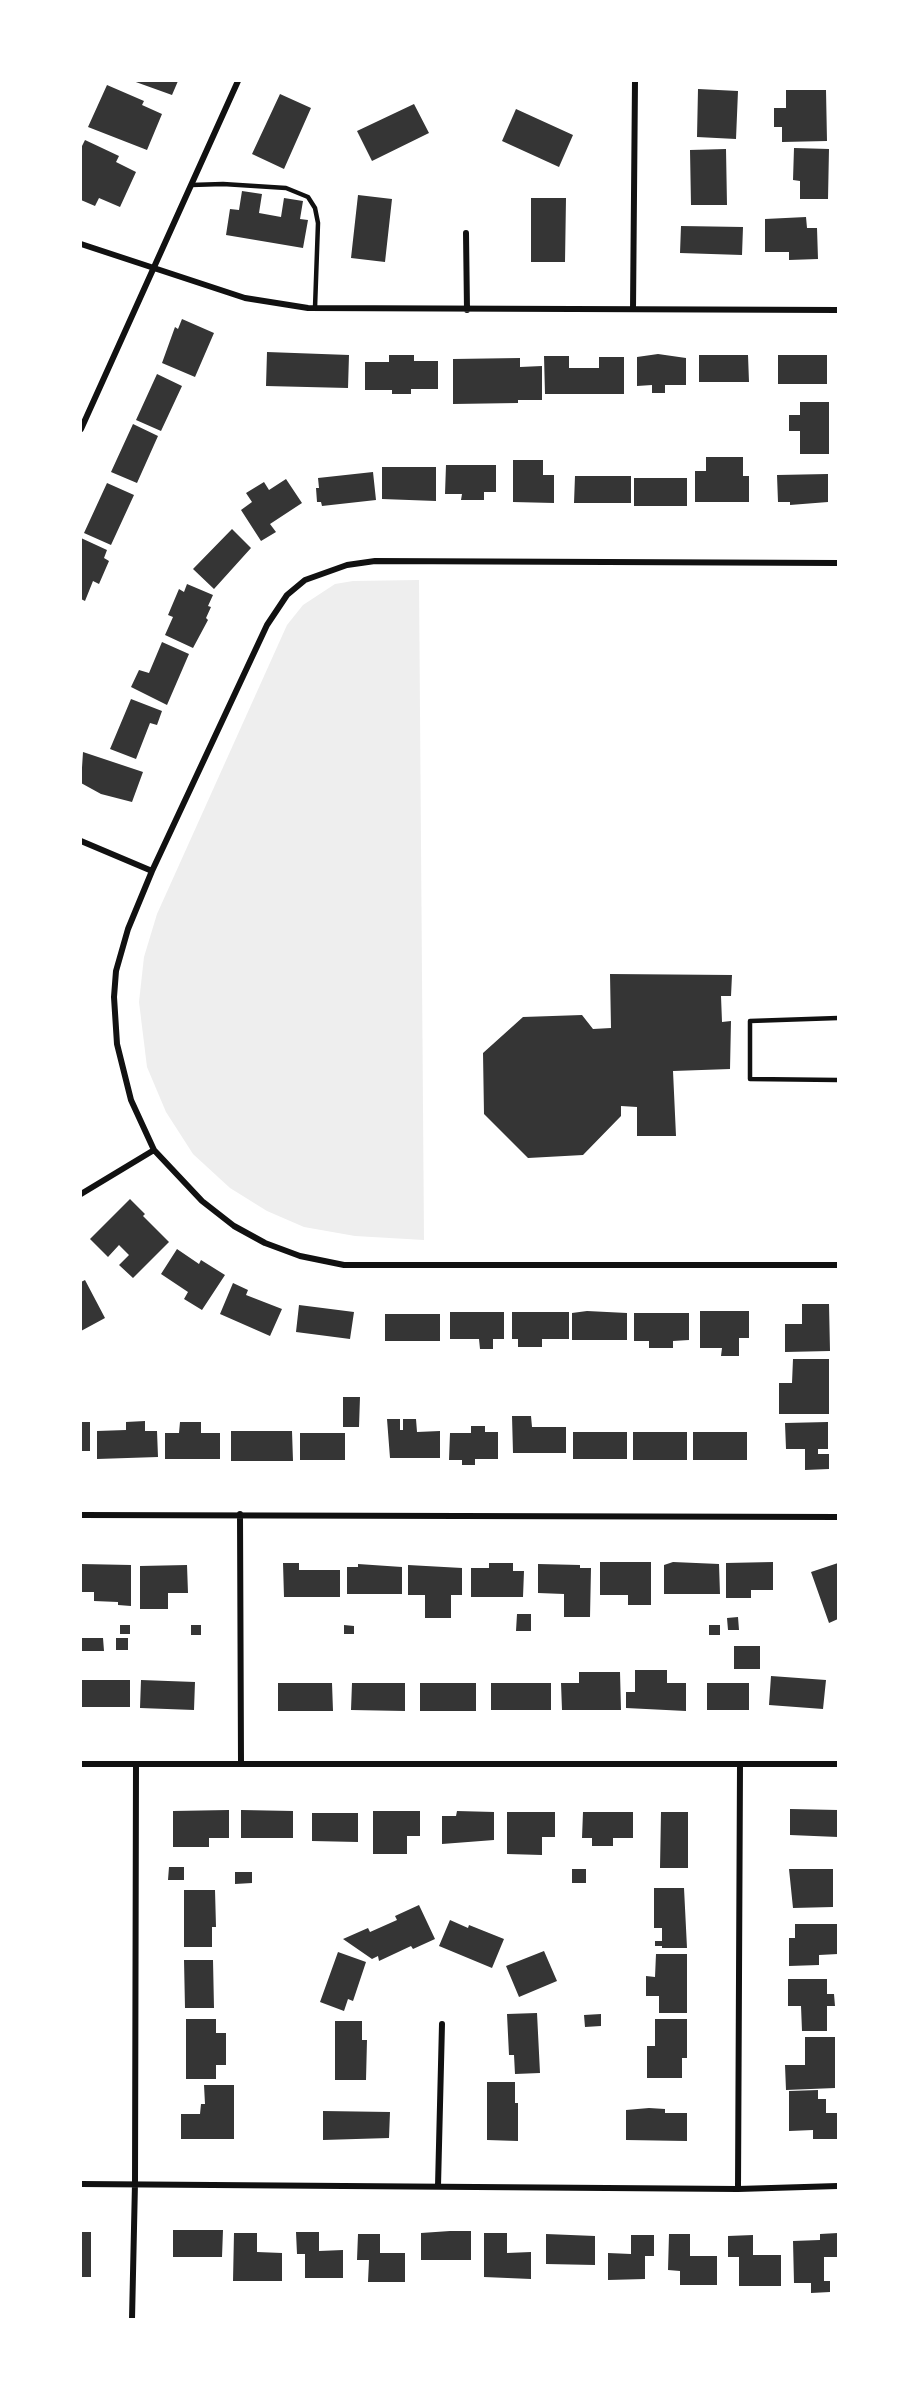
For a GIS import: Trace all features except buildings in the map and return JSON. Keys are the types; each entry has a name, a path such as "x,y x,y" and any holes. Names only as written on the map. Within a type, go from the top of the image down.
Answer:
{"street":[{"path":"81,429 238,81"},
{"path":"633,309 635,81"},
{"path":"466,233 467,310"},
{"path":"81,244 154,266 245,298 275,305 315,308 467,310 838,310"},
{"path":"838,563 375,561 321,572 305,580 287,595 267,625 152,871 128,929 116,971 114,998 117,1044 131,1100 154,1150 202,1201 234,1226 265,1243 320,1262 344,1265 838,1265"},
{"path":"81,841 152,871"},
{"path":"81,1194 154,1150"},
{"path":"240,1514 241,1763"},
{"path":"81,1515 838,1517"},
{"path":"81,1764 838,1764"},
{"path":"132,2319 135,2183 136,1764"},
{"path":"738,2189 740,1764"},
{"path":"438,2186 442,2024"},
{"path":"81,2184 738,2189 838,2186"}],"lane":[{"path":"191,185 223,184 286,188 308,197 315,208 318,224 315,308"},
{"path":"838,1018 750,1021 750,1079 838,1080"}],"shaded area":[{"path":"419,580 424,1240 355,1236 304,1227 267,1211 230,1188 193,1154 166,1112 147,1067 139,1002 144,957 157,914 287,625 303,605 335,584 353,581"}]}
